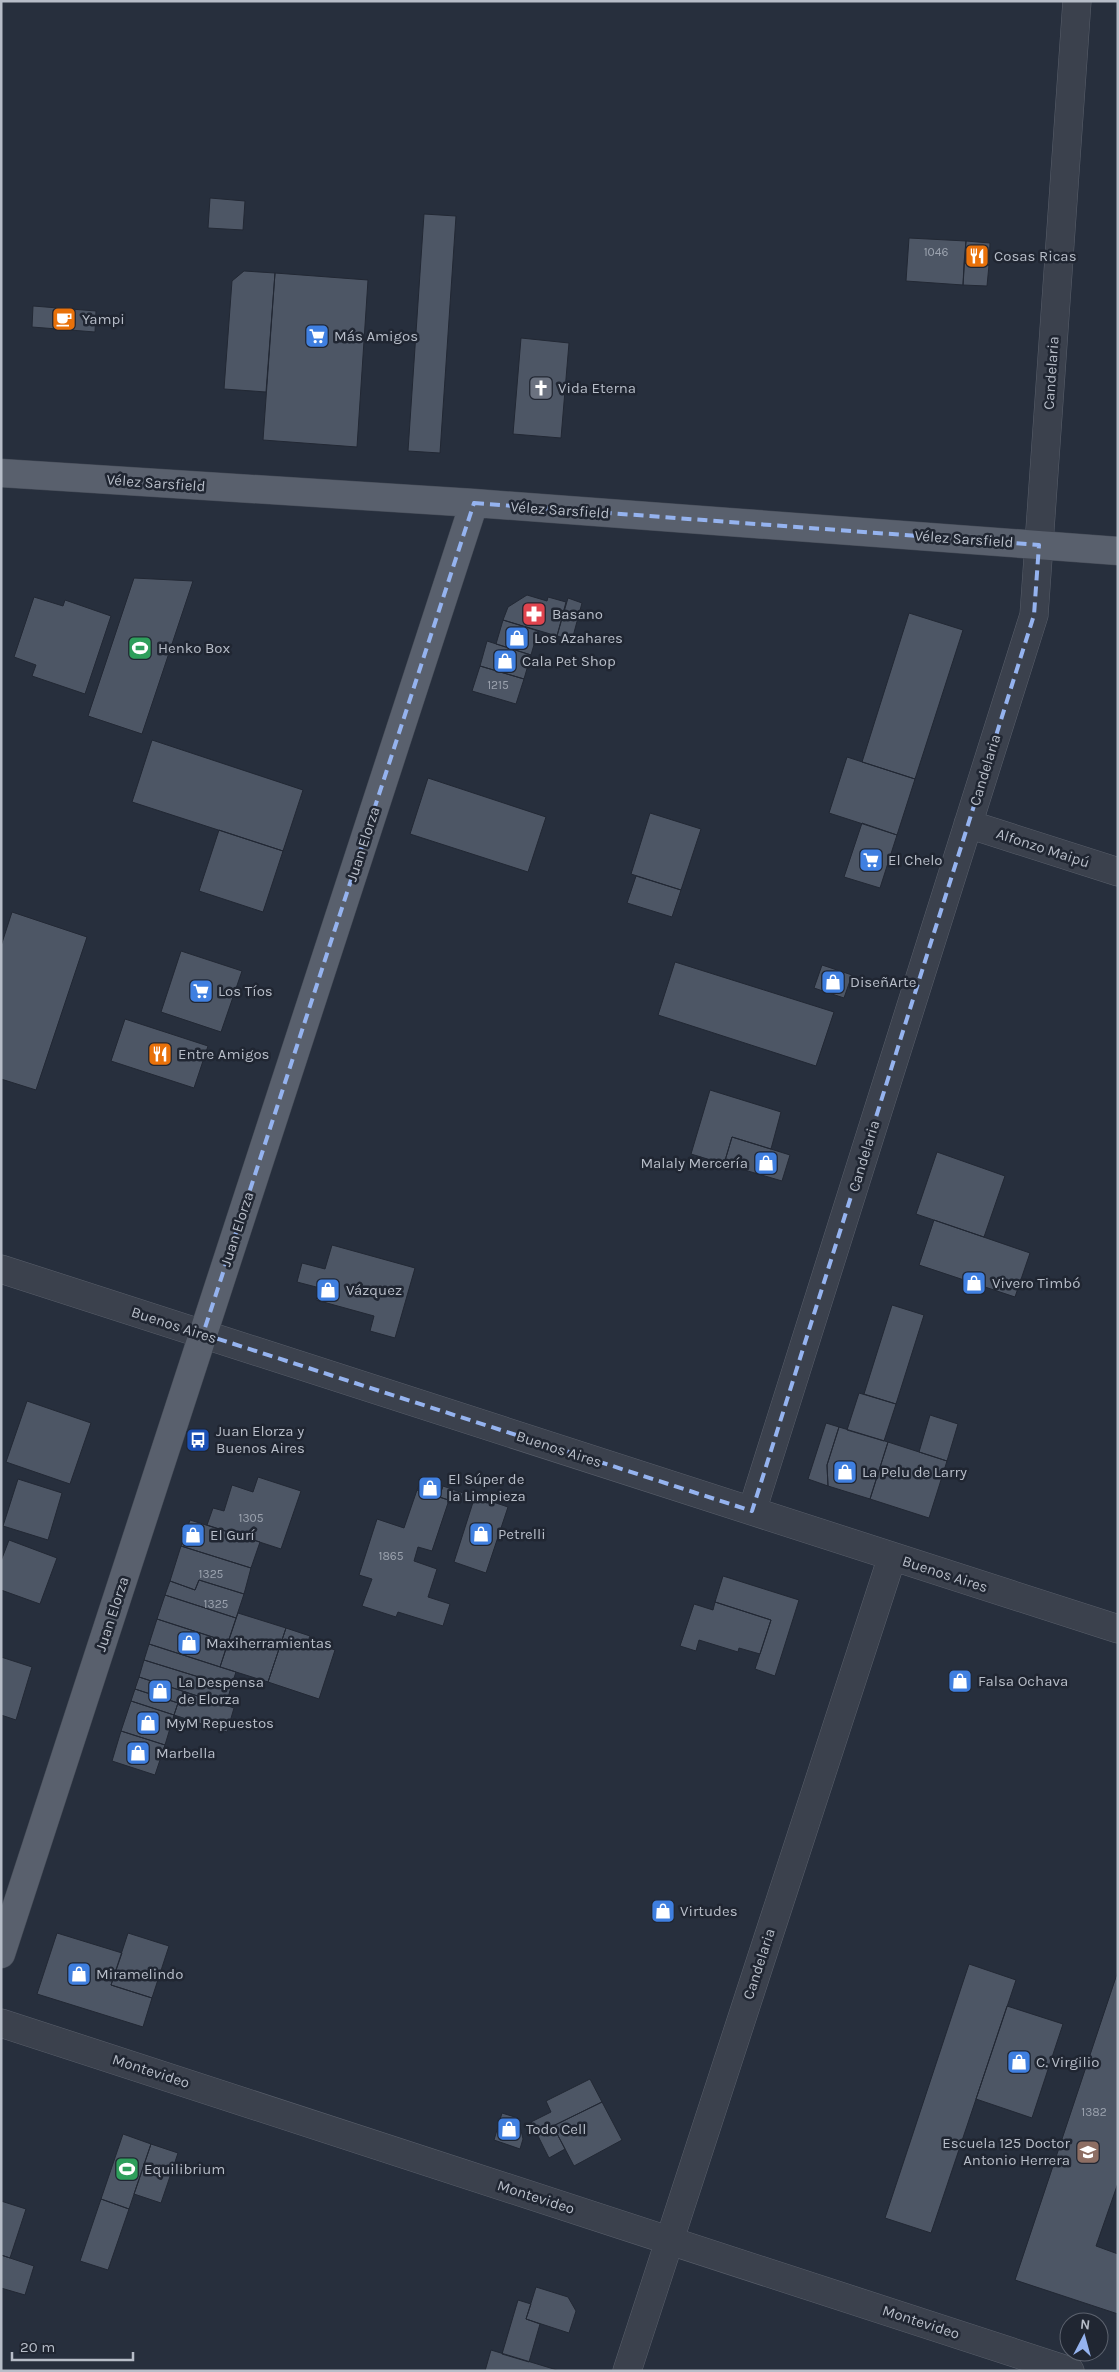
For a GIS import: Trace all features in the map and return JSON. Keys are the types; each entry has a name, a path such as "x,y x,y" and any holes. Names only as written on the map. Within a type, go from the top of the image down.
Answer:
{"main road":[{"name":"Vélez Sarsfield","path":"1,473 474,503 1118,551"},
{"name":"Juan Elorza","path":"1,1954 474,503"}],"street":[{"name":"Candelaria","path":"752,1511 1034,615 1077,1"},
{"name":"Alfonzo Maipú","path":"968,824 1118,872"},
{"name":"Buenos Aires","path":"1,1269 1118,1630"},
{"name":"Candelaria","path":"626,2371 892,1557"},
{"name":"Montevideo","path":"1,2023 1070,2371"}],"highlighted area":[{"path":"474,503 1039,545 1034,615 752,1511 203,1334"}],"building":[{"path":"210,198 245,201 243,230 208,228"},
{"path":"424,214 456,216 440,453 408,451"},
{"path":"909,238 966,241 963,285 906,281"},
{"name":"Cosas Ricas","path":"966,241 990,243 989,265 964,263"},
{"path":"964,263 989,265 987,286 963,285"},
{"path":"244,271 275,273 266,392 224,389 232,281"},
{"name":"Más Amigos","path":"275,273 368,280 357,447 263,440"},
{"path":"33,306 96,311 95,332 32,327"},
{"name":"Vida Eterna","path":"521,338 569,343 561,438 513,434"},
{"name":"Henko Box","path":"134,578 193,581 142,734 88,716"},
{"name":"Basano","path":"527,595 547,601 548,597 566,602 557,636 503,620 508,607"},
{"path":"34,597 63,606 65,600 111,616 85,694 32,676 36,665 14,657"},
{"path":"568,598 582,603 572,640 557,636"},
{"path":"909,613 963,630 915,779 862,762"},
{"name":"Los Azahares","path":"503,620 538,631 531,655 496,644"},
{"name":"Cala Pet Shop","path":"487,641 531,655 524,679 480,666"},
{"path":"480,666 524,679 516,704 472,691"},
{"path":"152,740 303,790 283,851 132,802"},
{"path":"847,757 915,779 897,835 829,813"},
{"path":"428,778 546,817 528,872 410,834"},
{"path":"650,813 701,829 681,890 631,874"},
{"path":"862,823 897,835 880,888 844,877"},
{"path":"219,830 283,851 263,912 199,891"},
{"path":"636,876 681,890 672,917 627,903"},
{"path":"12,912 87,937 36,1090 1,1079 1,946"},
{"name":"Los Tíos","path":"181,951 242,971 221,1032 161,1012"},
{"path":"675,962 834,1012 816,1066 658,1015"},
{"name":"DiseñArte","path":"822,965 852,975 844,998 814,988"},
{"name":"Entre Amigos","path":"125,1019 208,1046 194,1088 111,1061"},
{"path":"710,1090 781,1112 771,1149 732,1137 724,1164 691,1154"},
{"path":"732,1137 790,1155 782,1181 724,1164"},
{"path":"937,1152 1005,1176 984,1237 916,1214"},
{"path":"934,1220 1030,1253 1015,1297 919,1265"},
{"path":"332,1245 415,1268 395,1338 370,1331 374,1316 316,1300 320,1288 297,1282 302,1263 325,1269"},
{"path":"892,1305 924,1315 896,1404 864,1394"},
{"path":"859,1393 896,1404 884,1441 847,1430"},
{"path":"27,1401 91,1423 70,1484 6,1462"},
{"path":"930,1415 958,1424 947,1461 919,1452"},
{"path":"826,1423 839,1427 827,1465 828,1486 808,1479"},
{"path":"839,1427 888,1442 870,1499 828,1486 827,1465"},
{"path":"888,1442 947,1461 929,1518 870,1499"},
{"path":"258,1477 301,1491 281,1549 207,1525 213,1508 224,1511 232,1485 253,1492"},
{"path":"18,1479 62,1493 48,1540 3,1526"},
{"name":"El Súper de la Limpieza","path":"421,1479 443,1486 439,1497 417,1490"},
{"path":"443,1486 463,1493 460,1504 439,1497"},
{"path":"417,1490 449,1500 432,1551 418,1547 414,1561 437,1569 428,1597 450,1604 443,1626 398,1612 396,1617 362,1606 372,1579 359,1575 377,1519 404,1528"},
{"name":"Petrelli","path":"475,1496 508,1507 486,1573 454,1562"},
{"path":"190,1520 260,1542 251,1568 181,1546"},
{"path":"9,1540 57,1558 40,1604 1,1590 1,1561"},
{"path":"181,1546 251,1568 244,1594 199,1580 195,1590 170,1581"},
{"path":"723,1576 799,1600 775,1676 755,1669 771,1620 715,1602"},
{"path":"199,1580 244,1594 236,1618 165,1595 170,1581 195,1590"},
{"path":"165,1595 236,1618 228,1642 157,1619"},
{"path":"715,1602 771,1620 760,1654 739,1648 738,1652 699,1640 696,1651 680,1646 694,1604 713,1610"},
{"path":"238,1613 286,1628 268,1682 220,1667"},
{"name":"Maxiherramientas","path":"157,1619 228,1642 220,1667 149,1644"},
{"path":"286,1628 310,1636 308,1641 335,1650 319,1699 268,1682"},
{"path":"149,1644 236,1672 231,1687 144,1660"},
{"path":"1,1657 32,1667 16,1720 1,1715"},
{"path":"144,1660 231,1687 226,1705 139,1677"},
{"path":"139,1677 234,1708 227,1732 174,1715 178,1703 135,1689"},
{"path":"135,1689 178,1703 174,1715 131,1701"},
{"name":"MyM Repuestos","path":"131,1701 174,1715 165,1745 121,1731"},
{"name":"Marbella","path":"121,1731 165,1745 155,1775 112,1761"},
{"name":"Miramelindo","path":"57,1933 122,1953 111,1985 152,1998 143,2027 37,1994"},
{"path":"128,1933 169,1946 152,1998 111,1985"},
{"path":"969,1964 1016,1980 931,2233 885,2218"},
{"name":"Escuela 125 Doctor Antonio Herrera","path":"1118,1971 1118,2183 1096,2246 1118,2254 1118,2314 1015,2280"},
{"name":"C. Virgilio","path":"1007,2006 1063,2024 1032,2118 976,2099"},
{"path":"590,2079 602,2102 553,2126 565,2149 549,2158 531,2122 551,2112 546,2101"},
{"path":"602,2102 622,2140 574,2166 553,2126"},
{"name":"Todo Cell","path":"502,2113 518,2118 523,2139 520,2149 494,2140"},
{"name":"Equilibrium","path":"123,2134 151,2144 129,2209 101,2199"},
{"path":"151,2144 178,2153 161,2203 134,2194"},
{"path":"101,2199 129,2209 108,2270 80,2261"},
{"path":"1,2201 26,2209 10,2258 1,2255"},
{"path":"1,2255 34,2266 25,2295 1,2288"},
{"path":"536,2287 568,2297 576,2311 569,2333 526,2319"},
{"path":"518,2300 531,2304 526,2319 540,2324 529,2362 502,2354"},
{"path":"491,2350 557,2370 557,2371 485,2371"}],"place":[{"name":"Cosas Ricas","path":"977,256"},
{"name":"Yampi","path":"64,319"},
{"name":"Más Amigos","path":"317,336"},
{"name":"Vida Eterna","path":"541,388"},
{"name":"Basano","path":"534,614"},
{"name":"Los Azahares","path":"517,638"},
{"name":"Henko Box","path":"140,648"},
{"name":"Cala Pet Shop","path":"505,661"},
{"name":"El Chelo","path":"871,860"},
{"name":"DiseñArte","path":"833,982"},
{"name":"Los Tíos","path":"201,991"},
{"name":"Entre Amigos","path":"160,1054"},
{"name":"Malaly Mercería","path":"766,1163"},
{"name":"Vivero Timbó","path":"974,1283"},
{"name":"Vázquez","path":"328,1290"},
{"name":"Juan Elorza y Buenos Aires","path":"198,1440"},
{"name":"La Pelu de Larry","path":"845,1472"},
{"name":"El Súper de la Limpieza","path":"430,1488"},
{"name":"Petrelli","path":"481,1534"},
{"name":"El Gurí","path":"193,1535"},
{"name":"Maxiherramientas","path":"189,1643"},
{"name":"Falsa Ochava","path":"960,1681"},
{"name":"La Despensa de Elorza","path":"160,1691"},
{"name":"MyM Repuestos","path":"148,1723"},
{"name":"Marbella","path":"138,1753"},
{"name":"Virtudes","path":"663,1911"},
{"name":"Miramelindo","path":"79,1974"},
{"name":"C. Virgilio","path":"1019,2062"},
{"name":"Todo Cell","path":"509,2129"},
{"name":"Escuela 125 Doctor Antonio Herrera","path":"1088,2152"},
{"name":"Equilibrium","path":"127,2169"}]}
